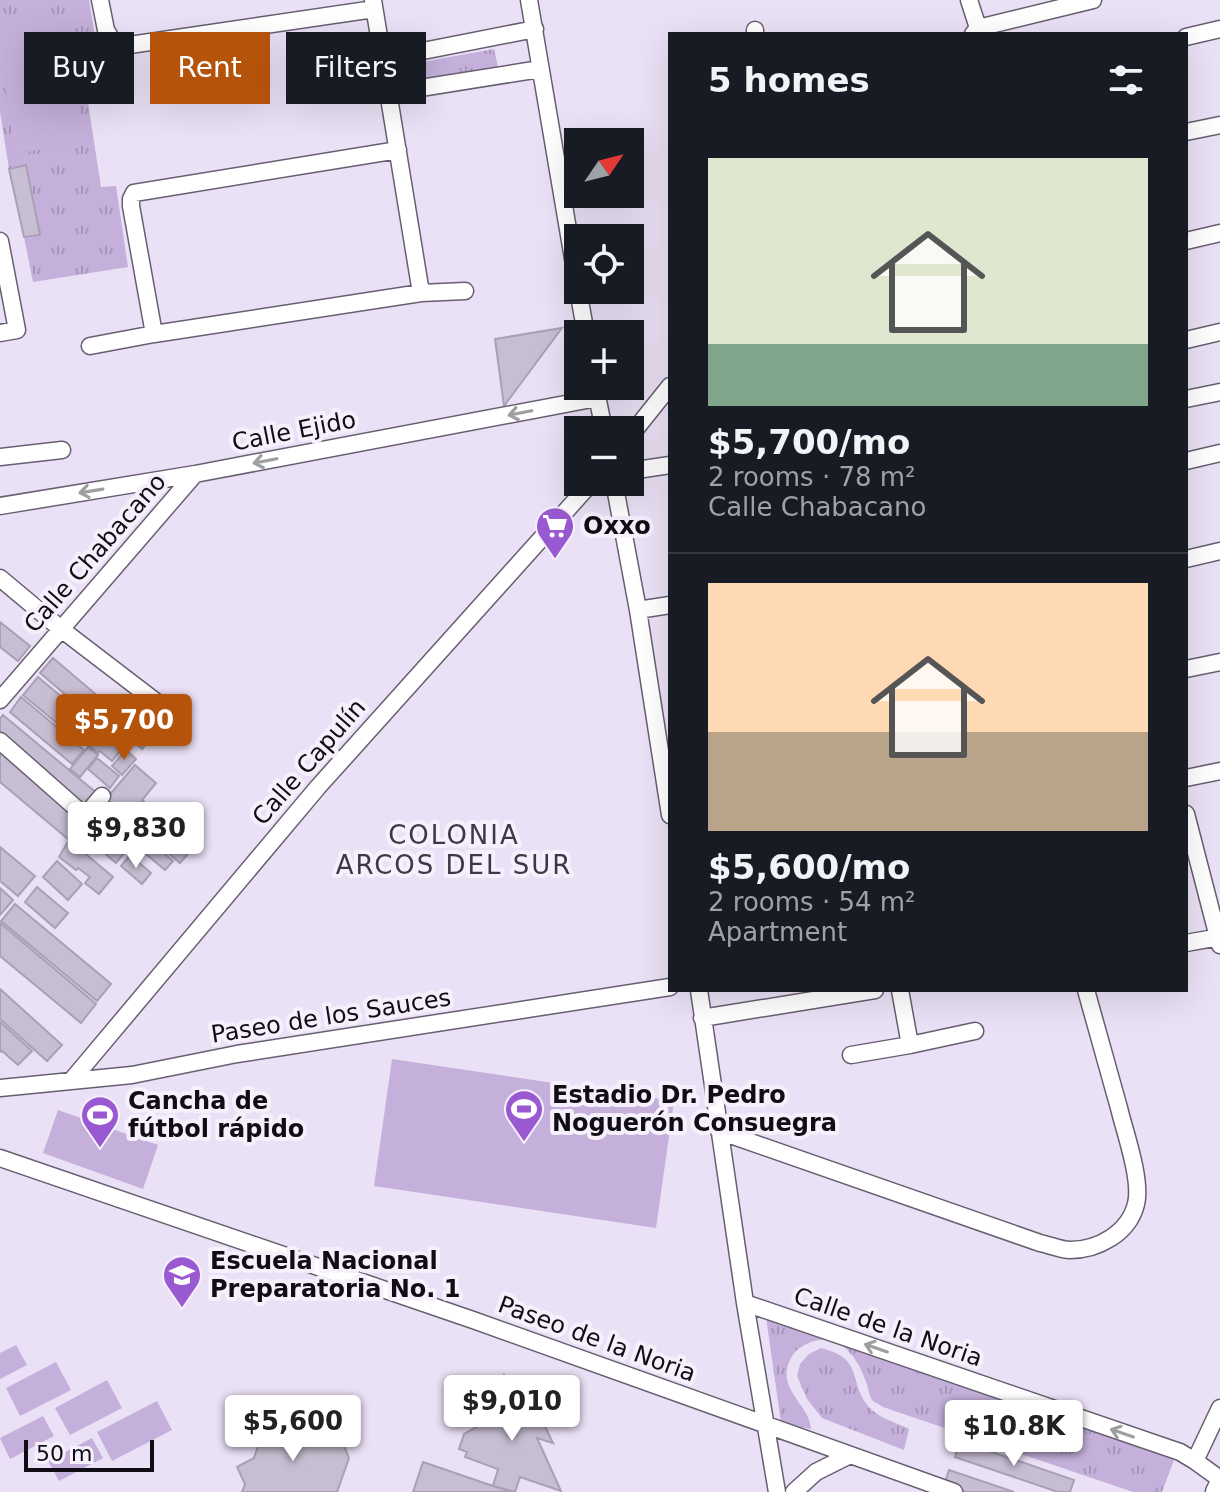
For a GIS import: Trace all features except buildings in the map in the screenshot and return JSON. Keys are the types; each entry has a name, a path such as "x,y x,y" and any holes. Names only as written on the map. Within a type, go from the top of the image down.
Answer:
{"main road":[{"path":"1217,1492 1220,1486"}],"street":[{"path":"100,0 106,30 116,47 374,5 378,32"},
{"path":"529,0 567,224"},
{"path":"969,0 977,32 1093,0"},
{"path":"426,50 535,29"},
{"path":"1188,37 1220,29"},
{"path":"426,87 540,69"},
{"path":"391,104 421,293"},
{"path":"1188,132 1220,125"},
{"path":"154,334 131,206 134,193 398,150"},
{"path":"1188,241 1220,233"},
{"path":"0,241 17,330 0,333"},
{"path":"90,346 421,293 465,291"},
{"path":"1188,340 1220,332"},
{"path":"644,418 668,388"},
{"path":"1188,399 1220,392"},
{"name":"Calle Ejido","path":"0,506 195,474 564,399"},
{"path":"0,457 62,450"},
{"path":"1188,461 1220,453"},
{"path":"644,469 668,465"},
{"name":"Calle Chabacano","path":"0,700 195,474"},
{"name":"Calle Capulín","path":"71,1081 318,787 579,496"},
{"path":"617,496 664,744 668,791"},
{"path":"1188,559 1220,551"},
{"path":"0,578 159,704"},
{"path":"638,610 668,605"},
{"path":"1188,669 1220,662"},
{"path":"0,741 85,816 102,796"},
{"path":"1188,778 1220,771"},
{"path":"1188,822 1219,940 1188,943"},
{"path":"1201,872 1220,869"},
{"name":"Paseo de los Sauces","path":"0,1088 132,1075 237,1054 668,987"},
{"path":"699,992 745,1303 777,1492"},
{"path":"702,1018 863,992"},
{"path":"900,992 910,1045"},
{"path":"719,1131 1040,1243 1068,1250 1104,1243 1123,1227 1137,1204 1135,1169 1087,992"},
{"path":"851,1055 975,1031"},
{"name":"Paseo de la Noria","path":"2,1159 473,1320 765,1425"},
{"name":"Calle de la Noria","path":"745,1303 1180,1452 1220,1479"},
{"path":"1195,1461 1220,1408"},
{"path":"765,1425 954,1492"},
{"path":"794,1492 816,1472 850,1455"}],"green space":[{"path":"0,0 89,0 94,32 24,32 24,104 88,104 101,187 116,186 128,267 33,282 24,237 40,234 26,166 9,169 0,112"},
{"path":"62,16 65,32 24,32 24,104 77,104 84,141 15,154 0,54 0,23"},
{"path":"494,49 498,67 426,79 426,61"},
{"name":"Estadio Dr. Pedro Noguerón Consuegra","path":"392,1059 674,1101 656,1228 374,1186"},
{"name":"Cancha de fútbol rápido","path":"58,1110 158,1145 143,1189 43,1153"},
{"path":"765,1310 1174,1460 1162,1492 1133,1492 883,1407 872,1400 855,1359 843,1346 828,1340 813,1341 799,1348 787,1367 789,1386 811,1429 781,1423"},
{"path":"16,1345 27,1365 0,1379 0,1353"},
{"path":"821,1348 844,1358 850,1365 863,1399 874,1412 909,1429 904,1450 822,1418 807,1399 797,1376 800,1364 809,1354"},
{"path":"56,1362 71,1390 20,1416 6,1388"},
{"path":"107,1380 122,1408 70,1435 55,1408"},
{"path":"157,1401 172,1430 112,1461 97,1432"},
{"path":"43,1416 54,1436 10,1459 0,1438"},
{"path":"92,1438 103,1458 59,1481 48,1461"}],"place":[{"name":"Oxxo","path":"555,560"},
{"name":"Estadio Dr. Pedro Noguerón Consuegra","path":"524,1143"},
{"name":"Cancha de fútbol rápido","path":"100,1149"},
{"name":"Escuela Nacional Preparatoria No. 1","path":"182,1309"}],"district":[{"name":"COLONIA ARCOS DEL SUR","path":"454,850"}]}
